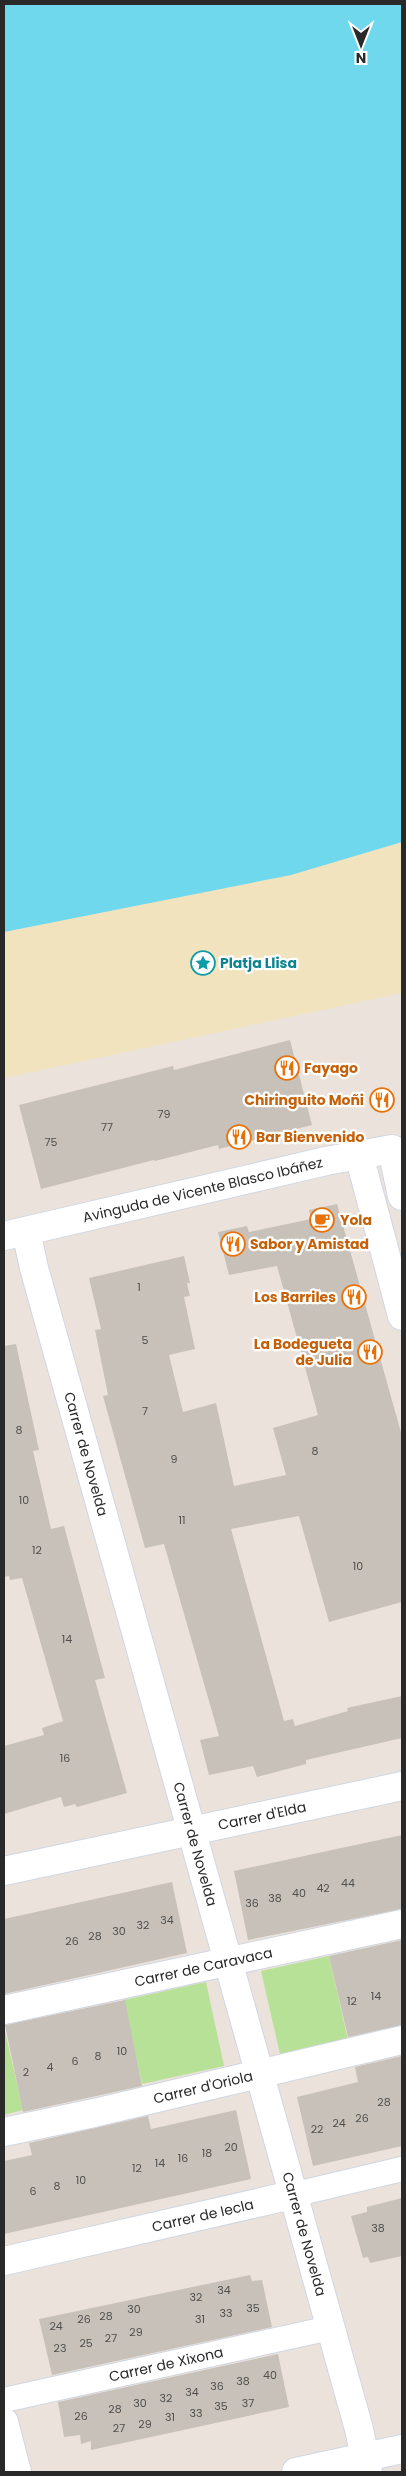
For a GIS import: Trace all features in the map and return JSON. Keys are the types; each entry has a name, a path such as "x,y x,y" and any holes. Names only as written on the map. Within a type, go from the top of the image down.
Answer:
{"street":[{"name":"Avinguda de Vicente Blasco Ibáñez","path":"15,1234 358,1155 397,1148"},
{"path":"397,1148 402,1196"},
{"path":"358,1155 402,1316"},
{"name":"Carrer de Novelda","path":"15,1234 229,1961 292,2195 359,2430 366,2465"},
{"name":"Carrer d'Elda","path":"4,1871 402,1786"},
{"name":"Carrer de Caravaca","path":"4,2010 402,1924"},
{"name":"Carrer d'Oriola","path":"4,2132 402,2040"},
{"name":"Carrer de Iecla","path":"4,2261 402,2169"},
{"name":"Carrer de Xixona","path":"4,2400 330,2328"},
{"path":"4,2422 17,2472"},
{"path":"296,2472 366,2465 402,2449"}],"green space":[{"path":"329,1956 348,2040 280,2054 261,1971"},
{"path":"206,1982 224,2066 142,2084 124,2000"},
{"path":"4,2027 23,2110 4,2115"}],"sand":[{"name":"Platja Llisa","path":"402,842 402,993 4,1078 4,932 291,875"}],"water":[{"path":"4,4 402,4 402,842 291,875 4,932"}],"building":[{"path":"290,1040 312,1125 219,1149 218,1145 154,1160 41,1189 19,1105 173,1066 174,1070"},
{"path":"337,1204 402,1436 402,1602 329,1622 299,1516 231,1529 284,1721 293,1719 295,1726 348,1711 347,1708 402,1696 402,1738 306,1760 306,1764 257,1777 253,1766 209,1775 200,1740 219,1736 164,1544 145,1548 103,1396 108,1395 95,1330 101,1329 89,1278 184,1256 190,1283 187,1283 190,1296 184,1297 195,1349 169,1355 183,1412 216,1403 234,1486 286,1475 273,1428 318,1415 277,1266 229,1275 218,1232 247,1226 249,1232 311,1219 309,1210"},
{"path":"16,1344 39,1450 33,1451 51,1529 64,1526 105,1678 95,1680 127,1793 77,1807 75,1804 64,1807 61,1797 4,1814 4,1746 44,1735 42,1728 63,1721 22,1578 10,1580 9,1576 4,1577 4,1346"},
{"path":"402,1835 402,1909 248,1940 234,1871"},
{"path":"172,1882 187,1953 4,1994 4,1919"},
{"path":"402,1940 402,2025 348,2037 329,1956"},
{"path":"125,2000 142,2086 23,2112 5,2025"},
{"path":"402,2056 402,2146 313,2166 297,2097 358,2082 355,2067"},
{"path":"236,2110 251,2179 4,2234 4,2161 32,2155 29,2143 148,2116 151,2129"},
{"path":"402,2198 402,2256 370,2263 368,2257 363,2258 351,2216 367,2212 367,2207"},
{"path":"250,2275 252,2281 262,2280 272,2327 52,2375 39,2319"},
{"path":"278,2354 289,2407 91,2450 91,2441 81,2444 80,2435 64,2437 58,2402"}],"place":[{"name":"Platja Llisa","path":"203,963"},
{"name":"Fayago","path":"287,1068"},
{"name":"Chiringuito Moñi","path":"382,1100"},
{"name":"Bar Bienvenido","path":"239,1137"},
{"name":"Yola","path":"322,1220"},
{"name":"Sabor y Amistad","path":"233,1244"},
{"name":"Los Barriles","path":"354,1297"},
{"name":"La Bodegueta de Julia","path":"370,1352"}]}
